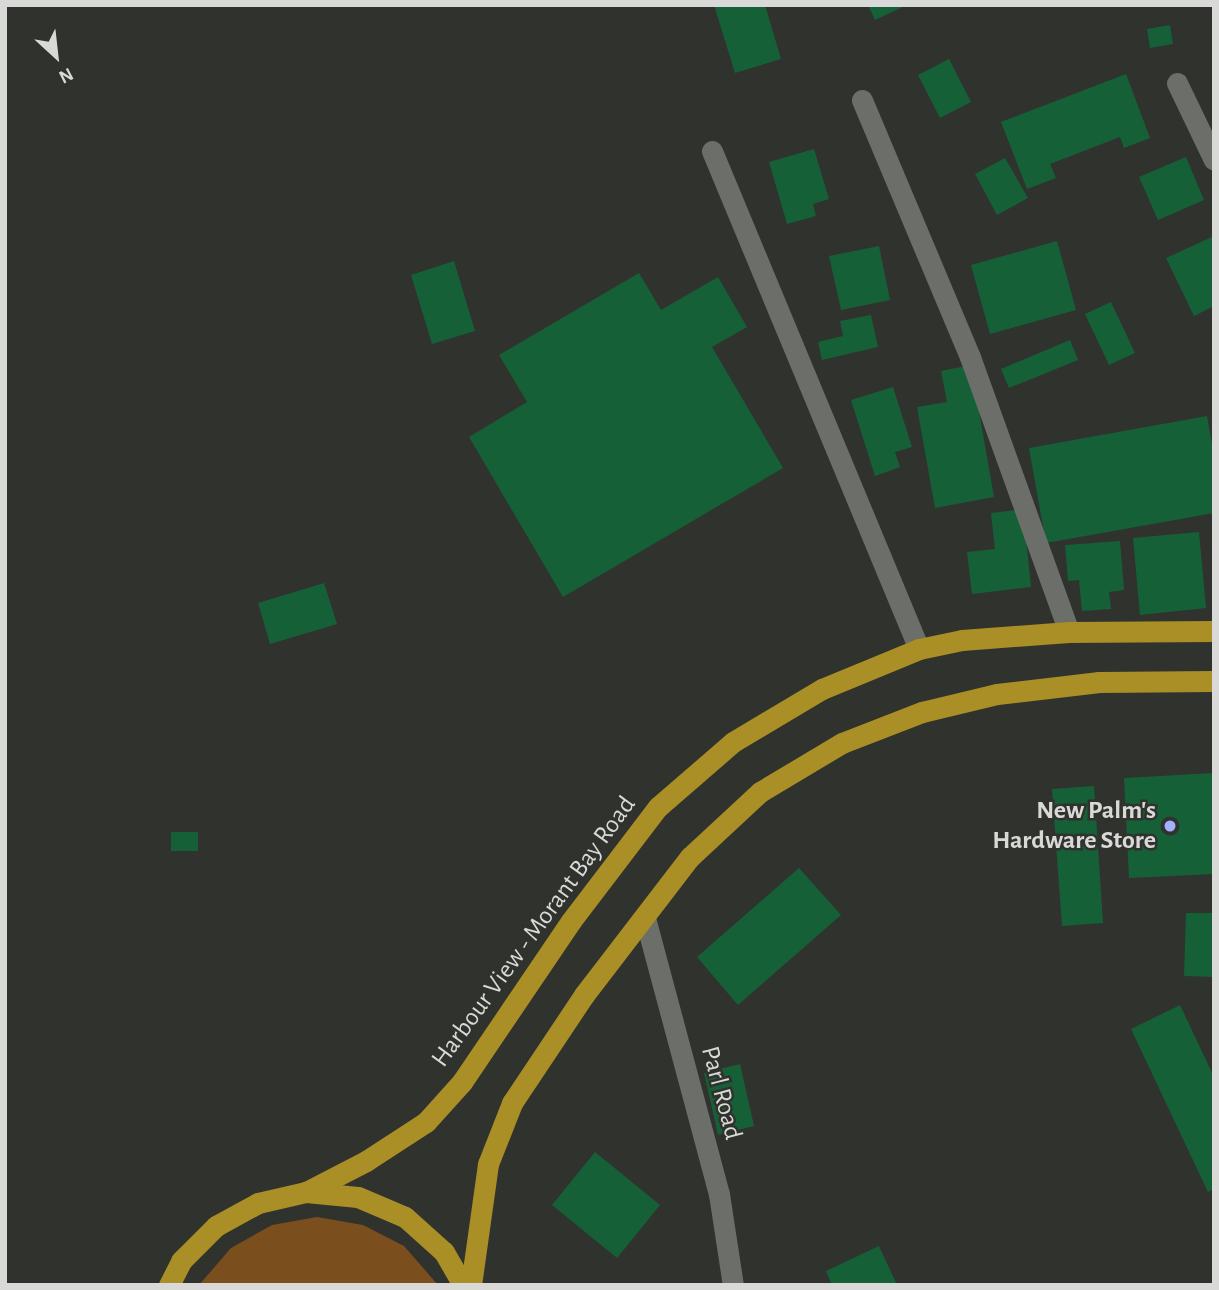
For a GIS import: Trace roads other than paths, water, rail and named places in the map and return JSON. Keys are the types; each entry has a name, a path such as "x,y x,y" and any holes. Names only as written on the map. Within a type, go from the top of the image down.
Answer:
{"highway":[{"name":"Harbour View - Morant Bay Road","path":"306,1192 366,1161 426,1122 462,1082 571,921 658,807 733,742 822,689 919,649 962,640 1069,632 1214,631"},
{"path":"471,1285 488,1164 512,1103 584,995 690,857 760,792 842,743 922,712 997,694 1100,682 1214,681"},
{"path":"169,1285 181,1261 216,1226 258,1203 306,1192 358,1198 405,1217 444,1252 463,1285"}],"street":[{"path":"1177,83 1214,160"},
{"path":"862,100 970,357 1069,632"},
{"path":"712,151 919,649"},
{"name":"Parl Road","path":"645,918 719,1194 733,1285"}],"place":[{"name":"New Palm's Hardware Store","path":"1170,826"}]}
